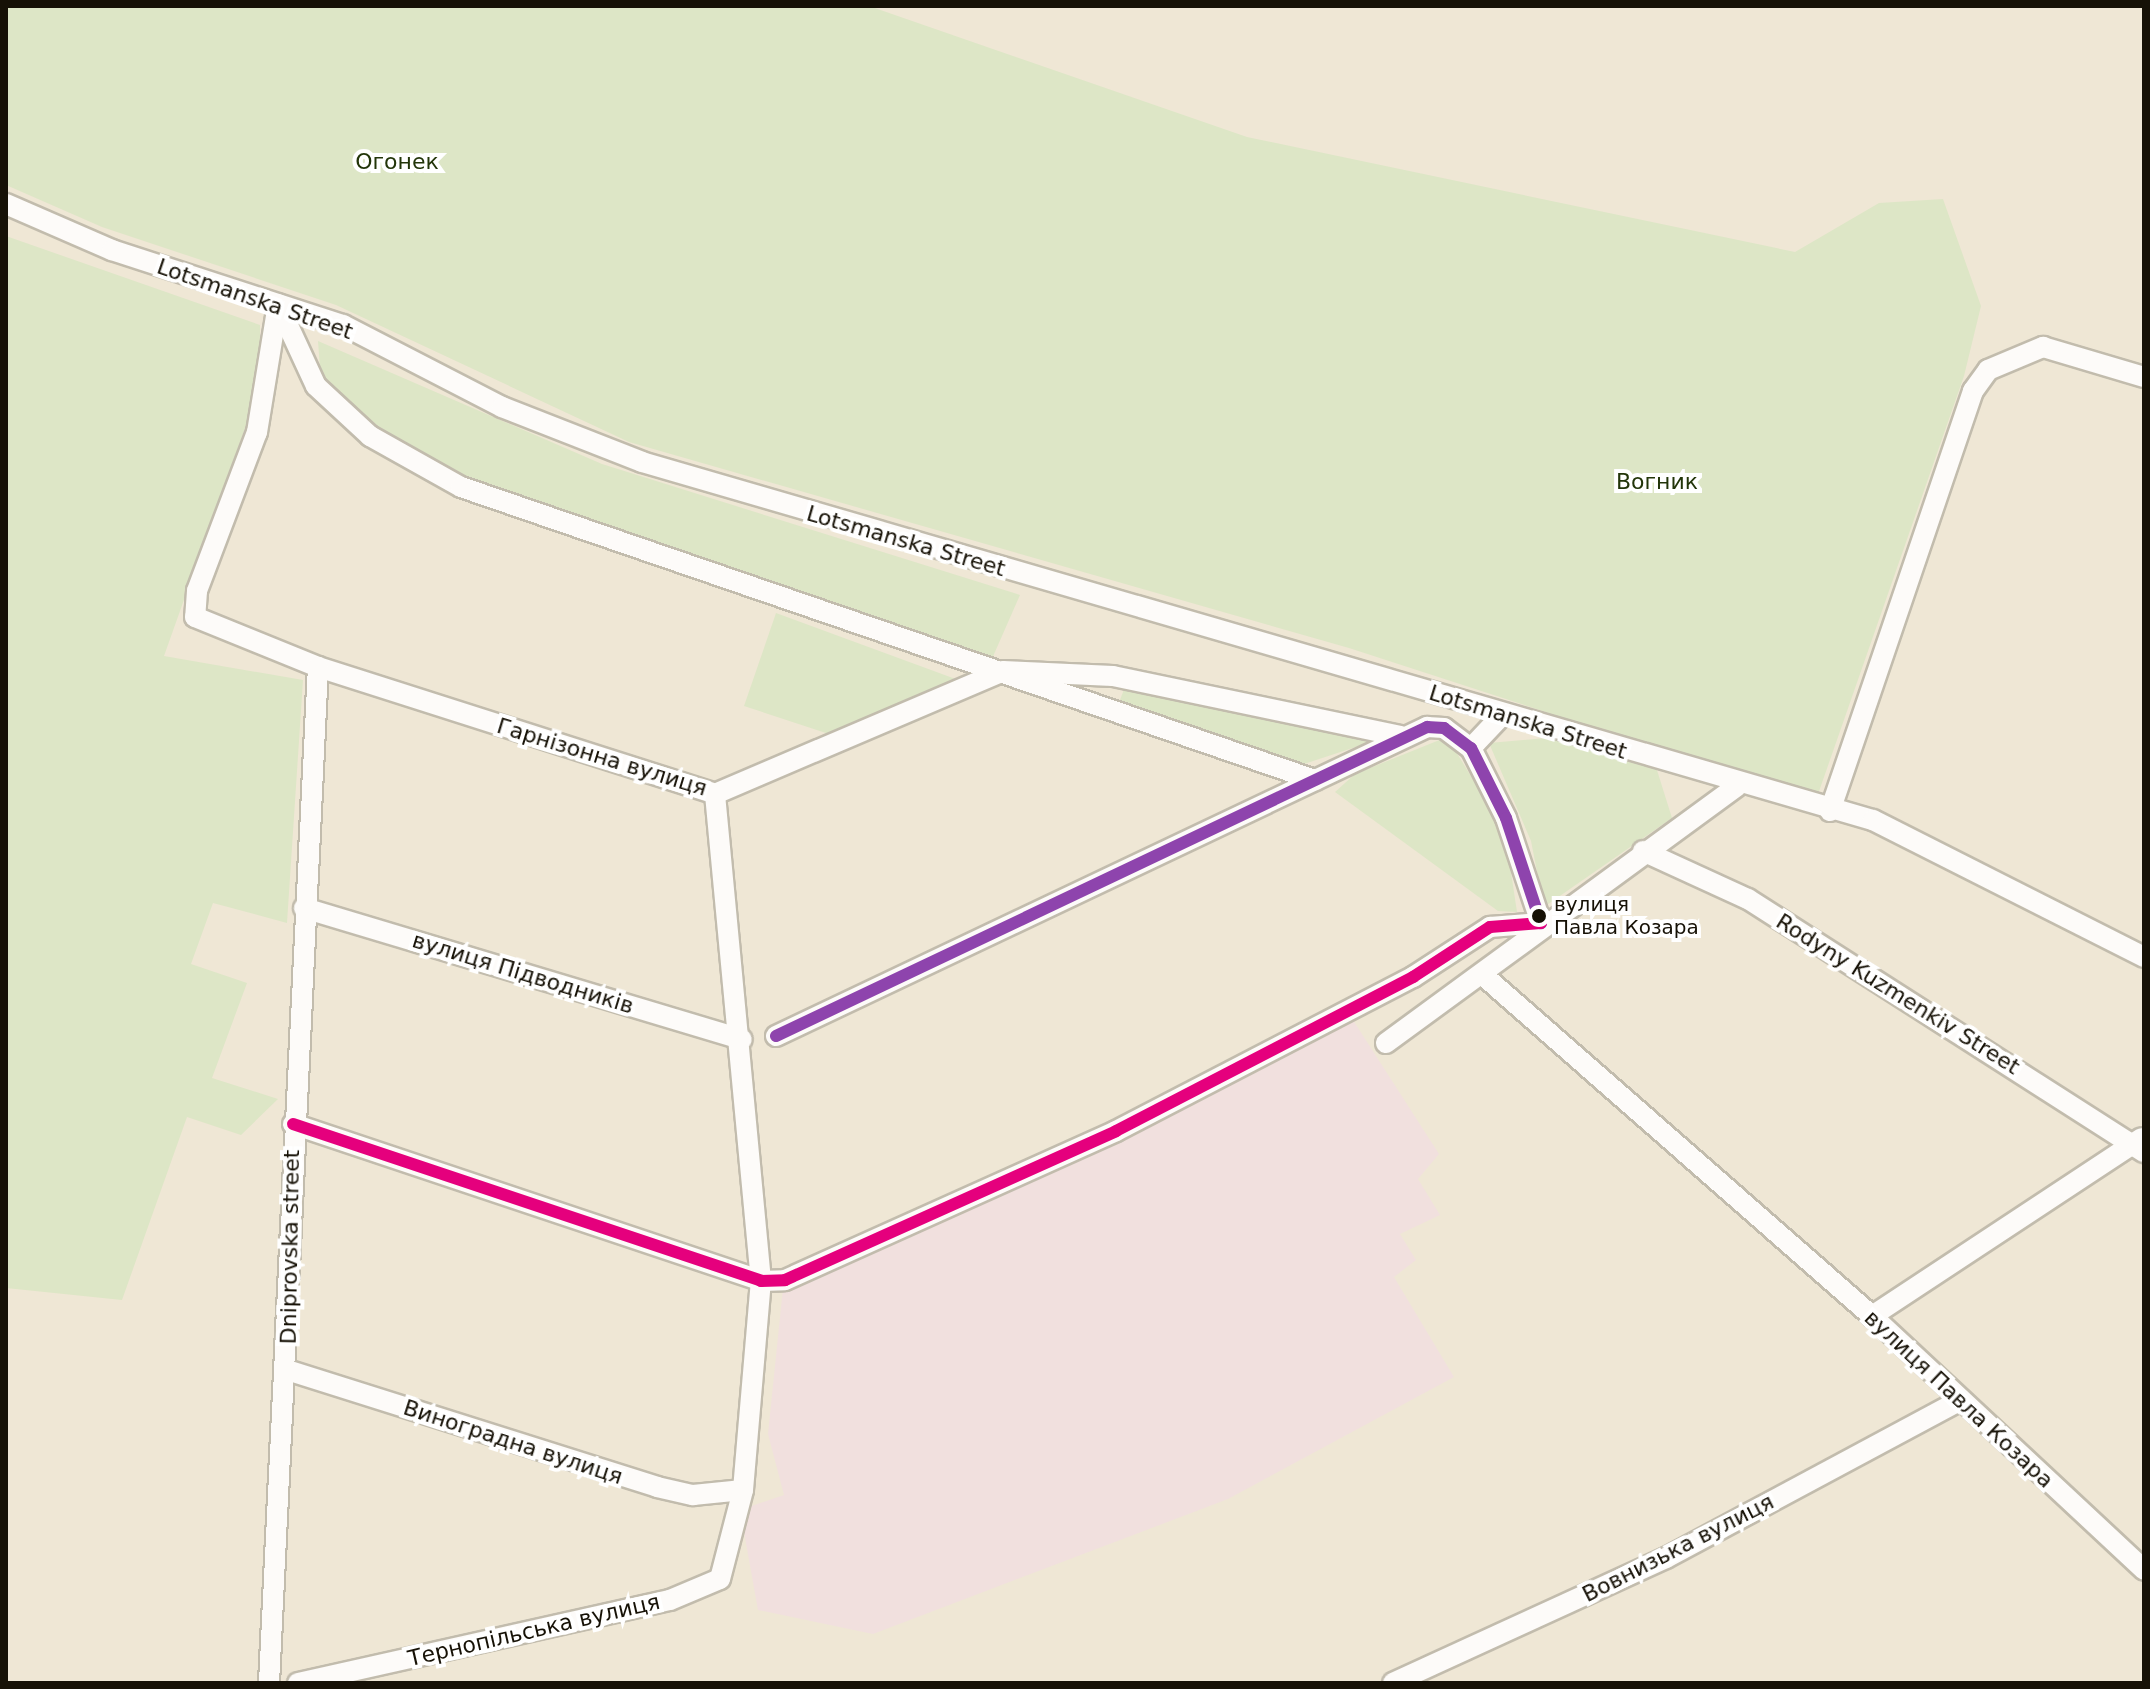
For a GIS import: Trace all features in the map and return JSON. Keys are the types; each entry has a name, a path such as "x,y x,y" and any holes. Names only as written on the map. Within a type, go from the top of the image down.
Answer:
{"street":[{"name":"Lotsmanska Street","path":"6,204 112,250 343,325 502,407 642,462 1503,714 1737,786 1873,820 2144,957"},
{"name":"Гарнізонна вулиця","path":"278,304 257,432 197,591 195,617 318,667 715,794 1003,671"},
{"path":"278,304 316,386 370,436 461,487 1315,780"},
{"path":"1830,811 1945,458 1988,370 2043,347 2144,377"},
{"name":"Dniprovska street","path":"269,1683 287,1370 293,1124 318,667"},
{"path":"1003,671 1113,676 1401,736"},
{"path":"1471,748 1503,714"},
{"path":"776,1036 1315,780 1401,736 1444,728 1471,748 1506,818 1541,923"},
{"path":"1386,1043 1484,976 1541,923 1737,786"},
{"path":"715,794 742,1039 761,1281 743,1490"},
{"name":"Rodyny Kuzmenkiv Street","path":"1643,851 1748,899 2141,1145"},
{"name":"вулиця Підводників","path":"304,908 742,1039"},
{"path":"293,1124 761,1281 819,1269 1116,1131 1413,977 1490,927 1541,923"},
{"name":"вулиця Павла Козара","path":"1484,976 1872,1316 1957,1402 2144,1570"},
{"path":"1872,1316 2141,1145"},
{"name":"Виноградна вулиця","path":"287,1370 657,1487 693,1495 743,1490"},
{"name":"Вовнизька вулиця","path":"1393,1683 1666,1558 1957,1402"},
{"name":"Тернопільська вулиця","path":"298,1683 670,1600 720,1579 743,1490"}],"shaded area":[{"path":"1351,1017 1439,1154 1418,1179 1440,1215 1400,1234 1416,1260 1394,1277 1454,1377 1228,1499 873,1634 758,1610 740,1510 784,1495 768,1434 783,1288"}],"green space":[{"name":"Вогник","path":"6,6 869,6 1247,137 1795,252 1879,203 1943,199 1981,306 1964,376 1816,800 1349,648 629,442 336,305 102,227 6,185"},
{"path":"6,236 260,325 260,386 164,656 303,680 287,923 213,903 191,964 247,983 212,1078 278,1099 241,1135 187,1117 122,1300 6,1288"},
{"path":"318,341 602,464 1020,595 991,661 468,481 375,430 321,382"},
{"path":"776,613 961,681 835,736 744,706"},
{"path":"1126,684 1386,737 1301,765 1131,709 1120,700"},
{"path":"1447,737 1488,804 1509,859 1517,912 1498,911 1335,792 1355,774"},
{"path":"1557,737 1656,767 1672,818 1544,907 1531,841 1489,743"}],"transit line":[{"path":"776,1036 1427,727 1444,728 1471,748 1506,818 1541,923"},
{"path":"293,1124 761,1281 785,1280 1116,1131 1413,977 1490,927 1541,923"}],"place":[{"name":"вулиця Павла Козара","path":"1539,916"}],"park label":[{"name":"Огонек","path":"397,162"}]}
